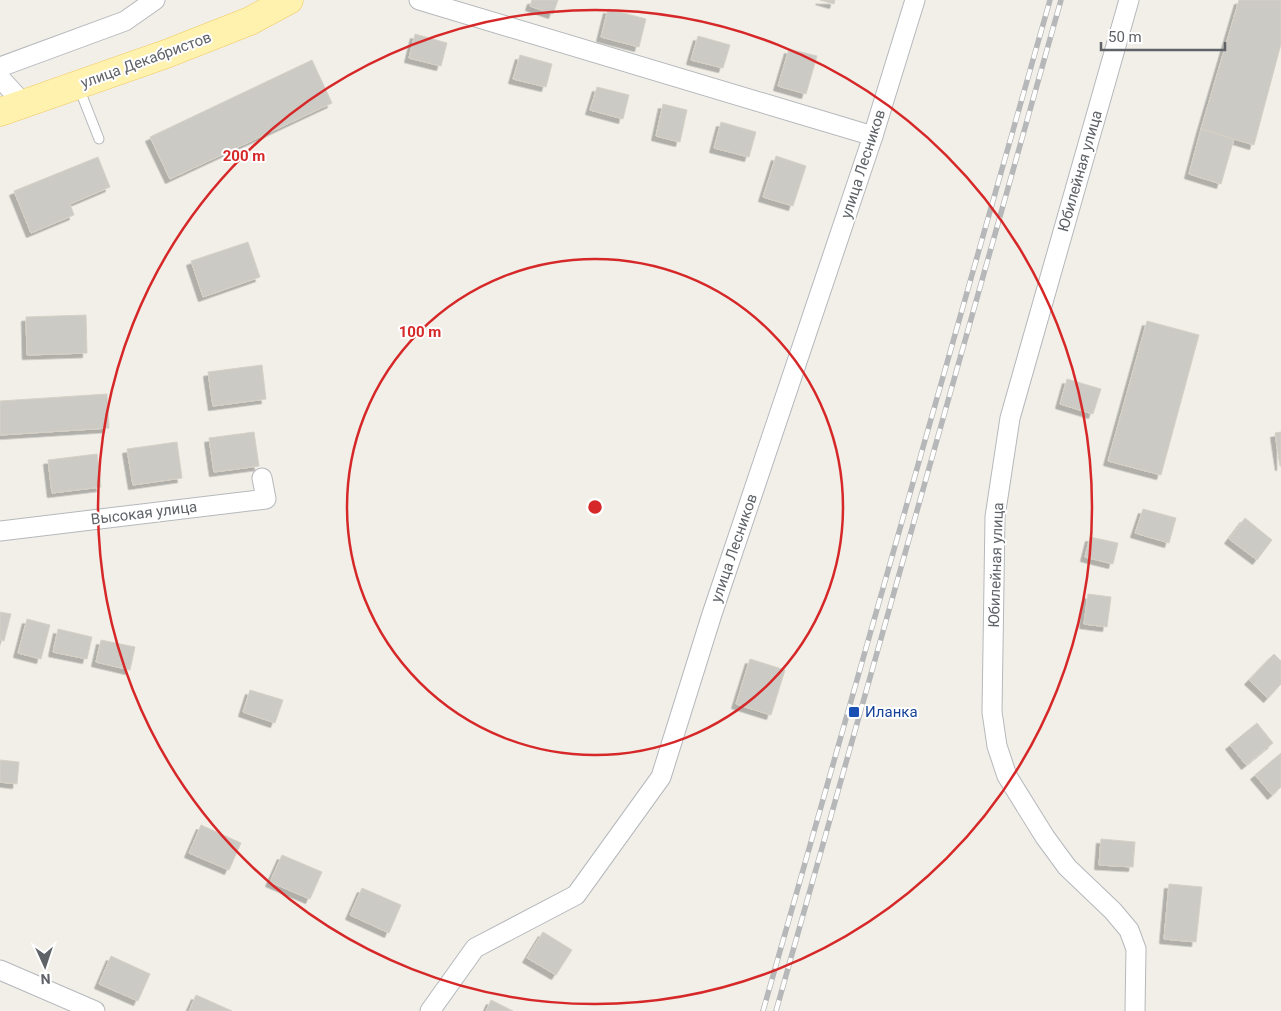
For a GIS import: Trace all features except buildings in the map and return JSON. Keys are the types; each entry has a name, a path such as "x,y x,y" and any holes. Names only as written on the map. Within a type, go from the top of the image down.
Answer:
{"main road":[{"name":"улица Декабристов","path":"12,108 166,54 250,22 288,0"}],"street":[{"path":"0,67 125,21 156,0"},
{"path":"419,0 872,136"},
{"name":"улица Лесников","path":"430,1011 475,948 576,895 661,777 712,614 872,136 915,0"},
{"name":"Юбилейная улица","path":"1129,0 1010,418 995,516 992,712 997,746 1007,776 1016,791 1067,867 1113,910 1129,930 1136,949 1135,1011"},
{"path":"0,78 12,108"},
{"name":"Высокая улица","path":"0,531 266,499 262,478"},
{"path":"0,970 96,1011"}],"lane":[{"path":"78,85 99,138"}],"railway":[{"path":"763,1011 1050,0"},
{"path":"776,1011 1061,0"}],"place":[{"name":"Иланка","path":"854,712"}]}
